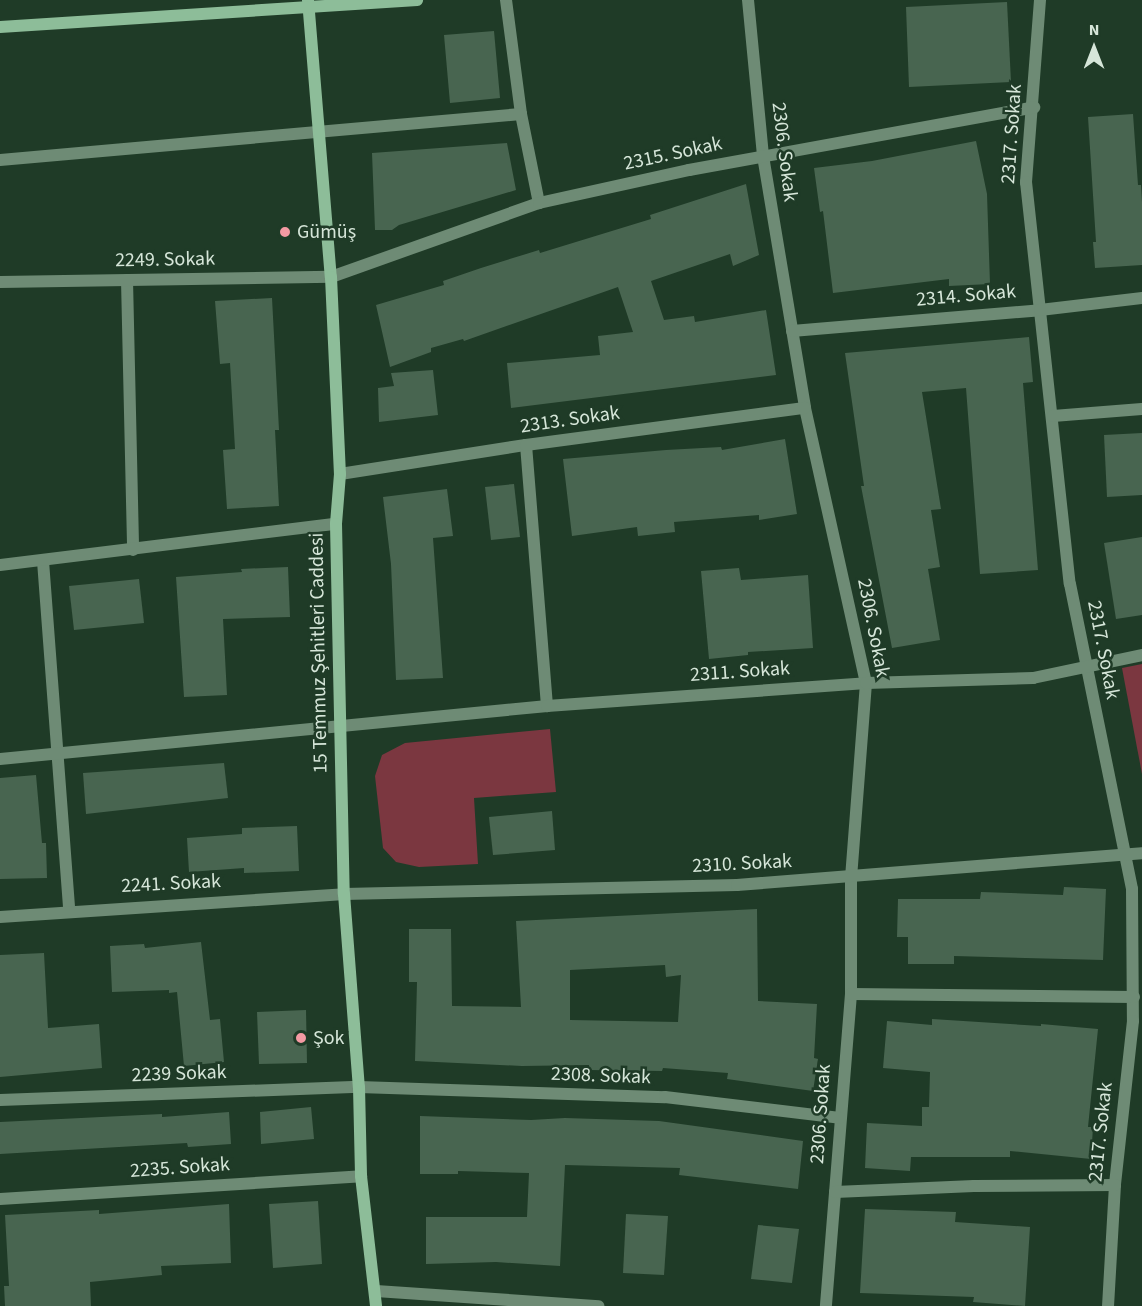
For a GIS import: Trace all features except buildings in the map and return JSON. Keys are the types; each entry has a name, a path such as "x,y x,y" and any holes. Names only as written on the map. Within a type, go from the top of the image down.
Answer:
{"main road":[{"path":"0,27 308,3 417,0"},
{"name":"15 Temmuz Şehitleri Caddesi","path":"308,3 331,278 340,474 336,524 344,894 359,1087 362,1176 376,1306"}],"street":[{"path":"506,0 521,114 539,203"},
{"name":"2306. Sokak","path":"748,0 763,156 805,408 866,683 851,877 851,994 826,1306"},
{"name":"2317. Sokak","path":"1040,0 1034,107 1026,182 1070,584 1132,889 1134,997 1138,1021 1115,1185 1108,1306"},
{"name":"2315. Sokak","path":"331,278 539,203 763,156 1034,107"},
{"path":"0,160 319,130 521,114"},
{"name":"2249. Sokak","path":"0,282 331,278"},
{"path":"127,280 133,550"},
{"name":"2314. Sokak","path":"792,331 1040,310 1142,298"},
{"name":"2313. Sokak","path":"340,474 526,445 805,408"},
{"path":"1053,416 1142,409"},
{"path":"526,445 547,706"},
{"path":"0,565 336,524"},
{"path":"43,561 69,910"},
{"name":"2311. Sokak","path":"0,759 547,706 866,683 1033,678 1142,655"},
{"name":"2310. Sokak","path":"344,894 737,885 1142,853"},
{"name":"2241. Sokak","path":"0,917 69,910 344,894"},
{"path":"851,994 1134,997"},
{"name":"2239 Sokak","path":"0,1101 359,1087"},
{"name":"2308. Sokak","path":"359,1087 665,1097 840,1118"},
{"name":"2235. Sokak","path":"0,1199 362,1176"},
{"path":"835,1192 974,1186 1115,1185"},
{"path":"376,1292 598,1306"}],"shaded area":[{"path":"1142,664 1142,774 1122,668"},
{"path":"550,729 556,792 474,798 478,864 419,867 396,862 383,848 375,776 382,755 405,743"}],"place":[{"name":"Gümüş","path":"285,232"},
{"name":"Şok","path":"301,1038"}]}
